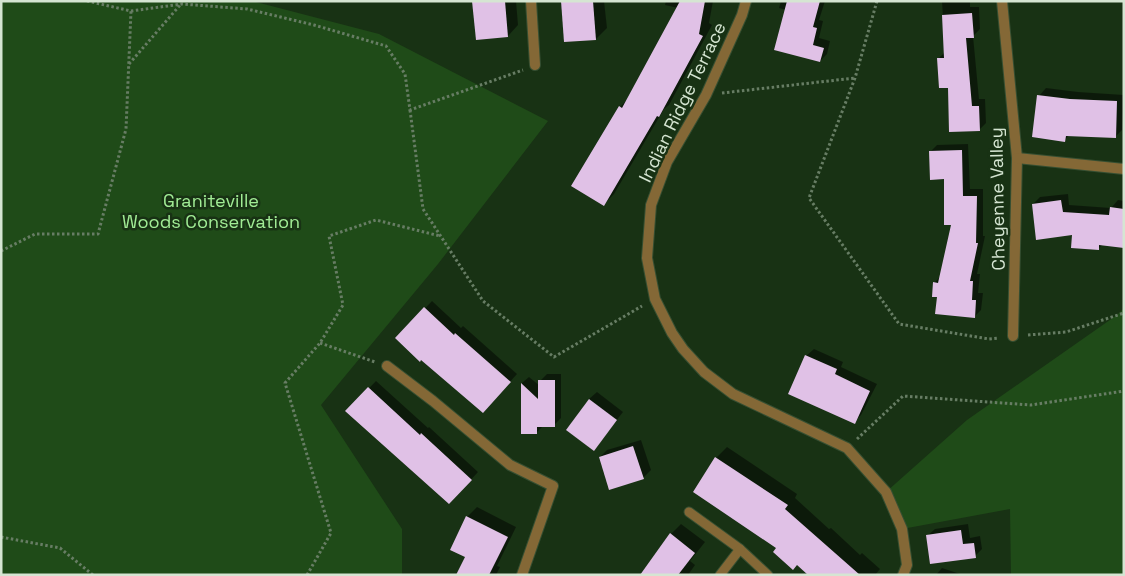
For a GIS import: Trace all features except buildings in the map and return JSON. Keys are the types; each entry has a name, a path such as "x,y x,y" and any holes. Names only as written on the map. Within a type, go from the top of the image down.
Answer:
{"street":[{"path":"531,1 535,65"},
{"name":"Indian Ridge Terrace","path":"746,1 742,15 706,95 668,162 651,205 647,258 655,299 672,333 683,349 704,372 733,394 847,448 886,492 902,529 907,565 903,575"},
{"name":"Cheyenne Valley","path":"1002,1 1017,158 1013,336"},
{"path":"1017,158 1124,169"},
{"path":"387,366 433,401 510,465 554,486 522,575"}],"lane":[{"path":"689,512 740,549 768,575"},
{"path":"720,575 740,549"}],"path":[{"path":"87,1 131,12 182,4 248,9 314,25 386,46 405,74 423,209 483,301 554,357 655,299"},
{"path":"877,1 855,78 809,198 899,324 989,339 1066,332 1124,313"},
{"path":"129,64 182,4"},
{"path":"1,251 35,234 98,234 126,129 131,12"},
{"path":"410,110 535,65"},
{"path":"706,95 855,78"},
{"path":"307,575 331,533 285,383 320,343 344,304 329,236 376,220 440,236"},
{"path":"320,343 387,366"},
{"path":"847,448 903,396 1031,405 1124,391"},
{"path":"1,536 60,548 93,575"}],"green space":[{"name":"Graniteville Woods Conservation","path":"1,1 252,1 379,34 548,121 438,264 321,405 402,529 402,575 1,575"},
{"path":"1124,308 1124,575 1011,575 1010,509 902,529 886,492 967,420 1117,315"}]}
